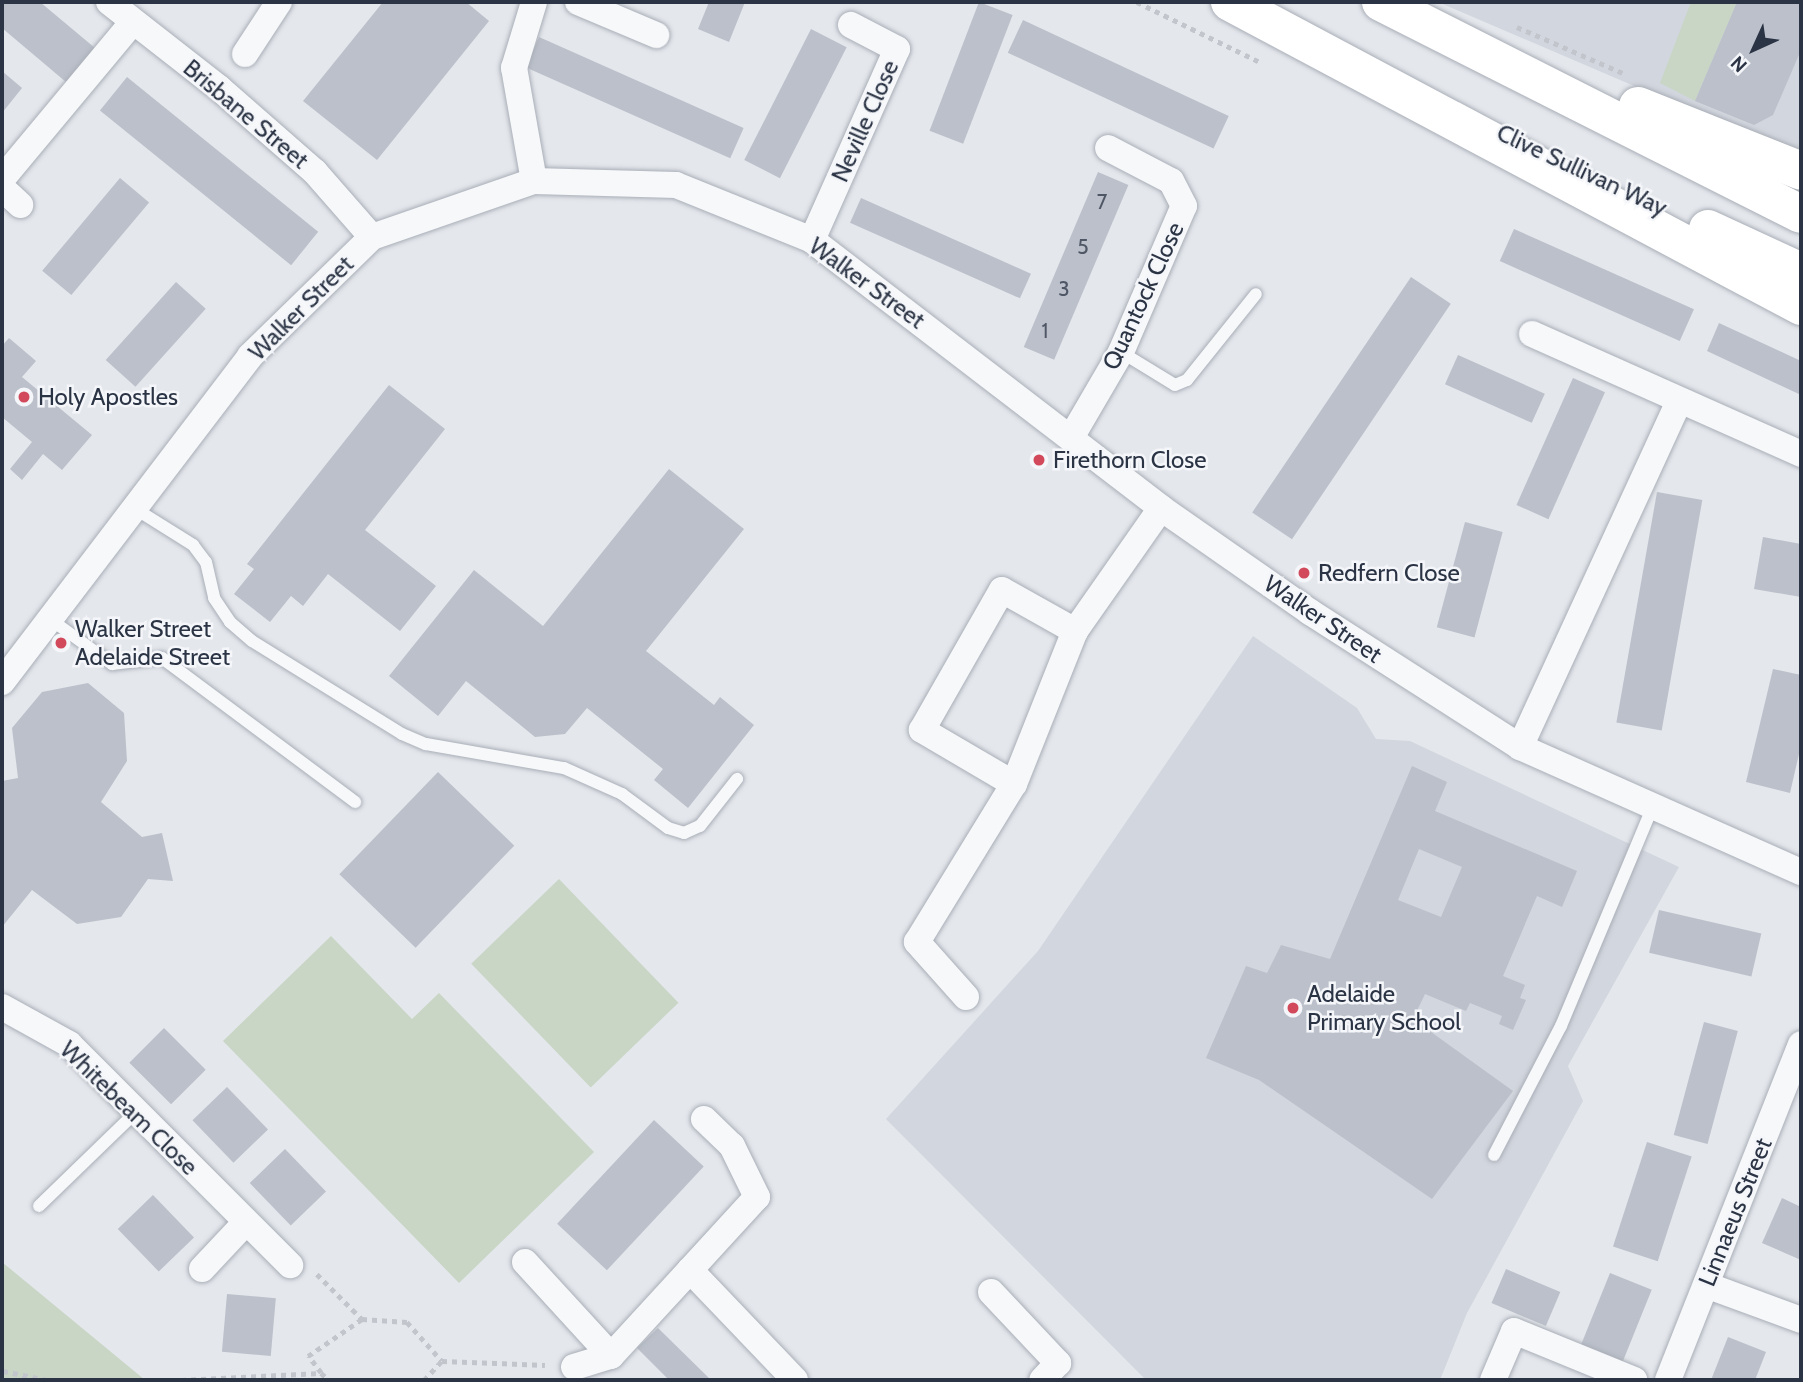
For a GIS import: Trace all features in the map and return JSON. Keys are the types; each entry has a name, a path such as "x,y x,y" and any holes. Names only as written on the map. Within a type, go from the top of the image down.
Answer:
{"highway":[{"path":"1230,2 1362,69 1801,306"},
{"path":"1381,2 1801,214"},
{"path":"1418,19 1801,171"},
{"name":"Clive Sullivan Way","path":"1362,69 1801,272"}],"street":[{"name":"Brisbane Street","path":"109,2 219,88 315,172 372,237"},
{"path":"245,54 279,2"},
{"path":"534,2 514,68 534,181"},
{"path":"578,2 656,34"},
{"path":"2,179 133,22"},
{"name":"Neville Close","path":"812,240 897,49 851,25"},
{"name":"Quantock Close","path":"1072,436 1121,352 1184,206 1171,181 1108,148"},
{"name":"Walker Street","path":"3,676 50,619 250,356 372,237 534,181 676,185 812,240 1072,436 1161,508 1310,611 1520,747 1801,872"},
{"path":"1532,334 1679,402 1801,454"},
{"path":"1520,747 1679,402"},
{"path":"966,997 917,942 1014,784 1075,631 1161,508"},
{"path":"1014,784 922,730 1002,590 1075,631"},
{"name":"Whitebeam Close","path":"2,1007 69,1044 290,1265"},
{"name":"Linnaeus Street","path":"1668,1380 1801,1044"},
{"path":"574,1367 611,1356 757,1197 732,1146 704,1119"},
{"path":"202,1269 246,1222"},
{"path":"525,1262 611,1356"},
{"path":"690,1270 794,1380"},
{"path":"1706,1285 1801,1320"},
{"path":"991,1292 1058,1363 1042,1380"},
{"path":"1493,1380 1514,1331 1634,1380"}],"lane":[{"path":"1121,352 1175,385 1187,380 1256,294"},
{"path":"134,508 193,545 206,562 214,598 230,622 252,641 402,734 426,744 564,768 622,794 668,828 684,834 700,826 737,779"},
{"path":"50,619 112,664 162,658 355,802"},
{"path":"1494,1155 1562,1026 1653,806"},
{"path":"39,1206 136,1112"}],"path":[{"path":"1137,2 1271,67"},
{"path":"290,1265 310,1267 362,1319"},
{"path":"329,1380 308,1356 362,1319 407,1322 442,1360 574,1367"},
{"path":"424,1380 442,1360"},
{"path":"2,1372 47,1380"},
{"path":"181,1380 321,1373"}],"shaded area":[{"path":"1438,2 1801,2 1801,156 1690,110"},
{"name":"Adelaide Primary School","path":"1253,636 1357,708 1376,739 1410,741 1679,867 1568,1066 1583,1101 1467,1313 1440,1380 1146,1380 886,1119 1038,951"}],"green space":[{"path":"1691,2 1737,2 1695,101 1660,83"},
{"path":"559,879 678,1003 591,1087 471,964"},
{"path":"331,936 412,1019 439,993 594,1152 459,1283 223,1041"},
{"path":"2,1262 145,1380 2,1380"}],"building":[{"path":"2,2 40,2 95,48 66,82 2,28"},
{"path":"383,2 466,2 489,21 377,160 303,101"},
{"path":"709,2 745,2 729,42 698,29"},
{"path":"979,2 1013,15 963,144 930,131"},
{"path":"1737,2 1801,2 1801,50 1773,115 1754,125 1695,101"},
{"path":"1023,20 1229,116 1214,149 1008,53"},
{"path":"811,29 847,47 780,178 744,160"},
{"path":"539,37 744,128 730,158 526,67"},
{"path":"2,71 22,88 2,113"},
{"path":"127,77 318,232 291,265 100,110"},
{"path":"1098,172 1128,185 1054,360 1024,347"},
{"path":"120,178 149,202 71,295 42,271"},
{"path":"861,198 1031,274 1020,298 850,223"},
{"path":"1514,229 1694,309 1680,341 1500,261"},
{"path":"1411,277 1451,304 1292,539 1252,512"},
{"path":"176,282 206,309 135,387 106,360"},
{"path":"1719,323 1801,361 1801,395 1707,351"},
{"name":"Holy Apostles","path":"9,338 36,361 22,377 92,435 62,470 43,454 22,480 10,469 32,442 2,417 2,346"},
{"path":"1458,355 1545,394 1532,423 1445,384"},
{"path":"1573,378 1605,392 1548,519 1516,505"},
{"path":"389,385 445,429 365,530 436,586 400,631 328,574 303,606 291,596 270,622 234,594 254,569 247,564"},
{"path":"669,469 744,529 646,651 714,705 720,697 754,725 688,808 654,780 663,769 587,708 565,734 535,737 466,681 438,716 389,676 474,570 543,626"},
{"path":"1657,492 1702,500 1662,730 1616,722"},
{"path":"1465,522 1503,532 1474,637 1437,627"},
{"path":"1763,537 1801,544 1801,597 1754,589"},
{"path":"1773,669 1801,675 1801,745 1790,793 1746,782"},
{"path":"88,683 124,713 127,761 101,802 142,837 162,833 173,881 148,879 121,917 77,924 32,890 2,927 2,781 18,778 12,728 42,692"},
{"path":"1412,766 1447,782 1435,811 1577,871 1562,907 1537,896 1503,976 1525,985 1520,998 1526,1000 1513,1030 1499,1024 1502,1016 1470,1003 1466,1011 1425,994 1413,1019 1513,1091 1432,1199 1259,1080 1206,1058 1246,966 1267,973 1281,945 1330,959","holes":["1419,849 1462,867 1441,917 1398,900"]},
{"path":"438,772 514,846 416,948 339,874"},
{"path":"1659,910 1761,934 1751,976 1649,953"},
{"path":"1704,1022 1738,1031 1708,1144 1674,1135"},
{"path":"164,1028 206,1070 171,1104 129,1063"},
{"path":"227,1087 268,1129 233,1163 192,1120"},
{"path":"654,1120 704,1166 607,1270 557,1224"},
{"path":"1647,1142 1692,1157 1658,1261 1613,1247"},
{"path":"285,1149 326,1191 291,1225 250,1183"},
{"path":"153,1195 194,1237 159,1271 118,1229"},
{"path":"1782,1198 1801,1207 1801,1260 1762,1243"},
{"path":"1506,1269 1560,1292 1546,1326 1492,1303"},
{"path":"1610,1273 1652,1290 1623,1361 1581,1344"},
{"path":"227,1294 276,1298 271,1356 222,1352"},
{"path":"658,1328 711,1380 669,1380 637,1348"},
{"path":"1728,1337 1766,1352 1755,1380 1711,1380"}],"place":[{"name":"Holy Apostles","path":"24,397"},
{"name":"Firethorn Close","path":"1039,460"},
{"name":"Redfern Close","path":"1304,573"},
{"name":"Walker Street Adelaide Street","path":"61,643"},
{"name":"Adelaide Primary School","path":"1293,1008"}]}
